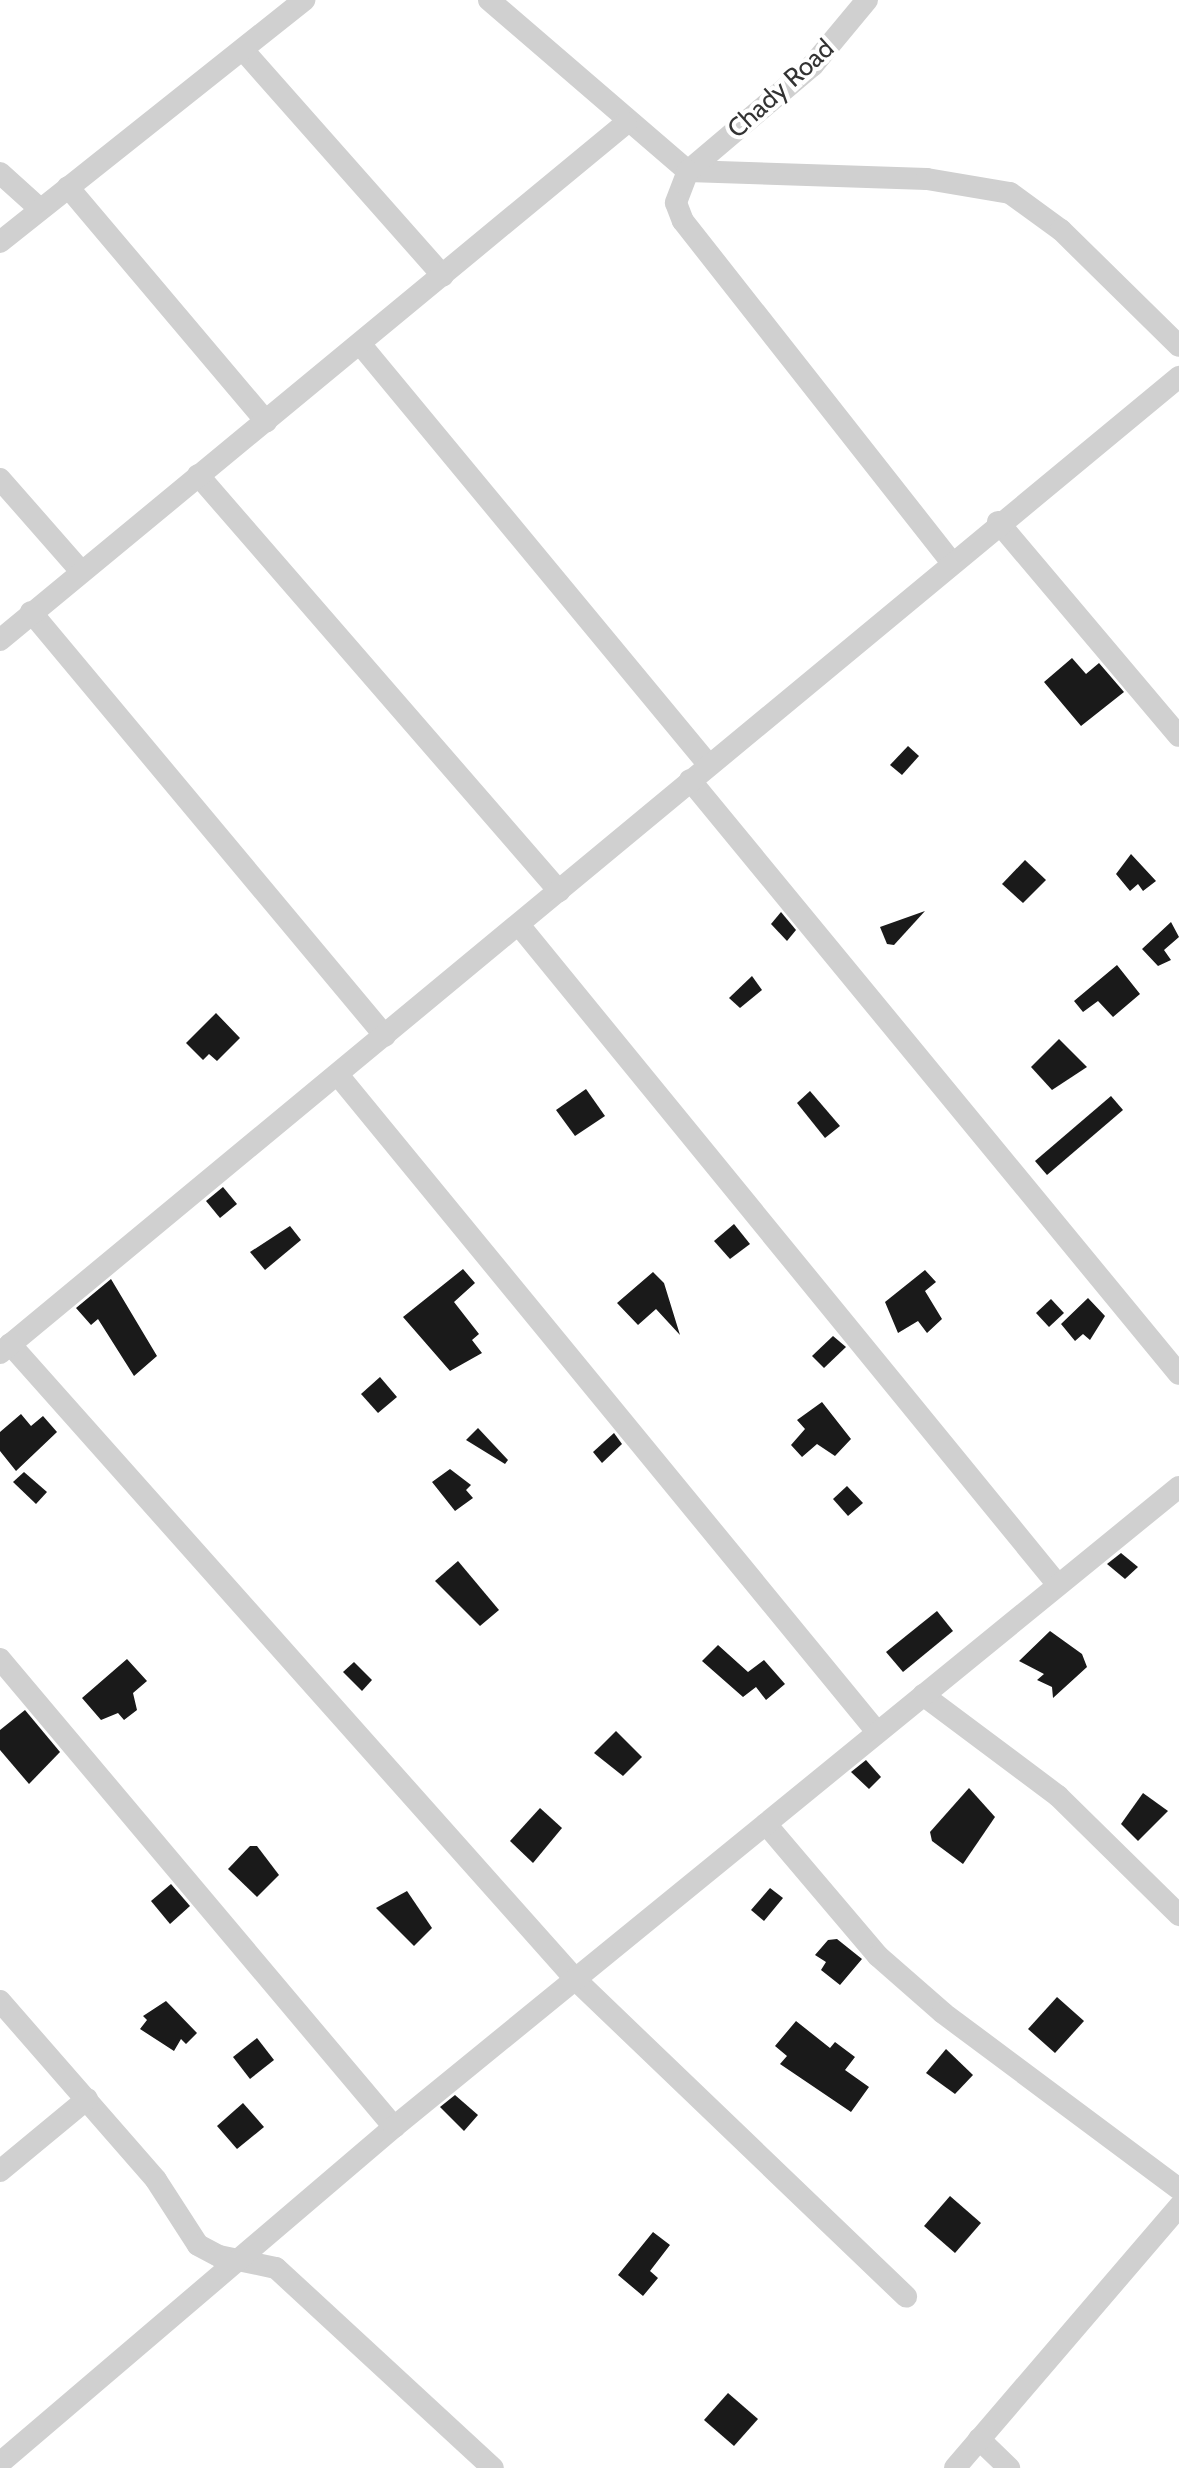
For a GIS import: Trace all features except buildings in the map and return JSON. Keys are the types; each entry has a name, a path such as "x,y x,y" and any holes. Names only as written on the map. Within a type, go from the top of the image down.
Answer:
{"street":[{"path":"0,242 244,51 304,0"},
{"path":"489,0 626,123 688,171 927,179 1010,193 1061,230 1179,346"},
{"name":"Chady Road","path":"688,171 813,65 867,0"},
{"path":"244,51 443,276"},
{"path":"0,640 80,570 361,345 626,123"},
{"path":"688,171 676,192 683,221 950,560"},
{"path":"0,173 40,209"},
{"path":"68,187 266,421"},
{"path":"361,345 708,764"},
{"path":"906,2297 577,1981 5,1348 519,925 950,560 1179,377"},
{"path":"198,475 559,891"},
{"path":"0,479 80,570"},
{"path":"998,522 1179,736"},
{"path":"31,612 385,1036"},
{"path":"690,780 1179,1374"},
{"path":"519,925 1058,1585"},
{"path":"338,1075 877,1732"},
{"path":"0,2463 394,2127 577,1981 1179,1487"},
{"path":"0,1659 394,2127"},
{"path":"923,1695 1058,1796 1179,1915"},
{"path":"766,1824 878,1956 1179,2189"},
{"path":"0,2001 156,2180 198,2245 276,2268 493,2468"},
{"path":"0,2171 87,2099"},
{"path":"955,2468 1179,2207"},
{"path":"979,2439 1009,2468"}]}
